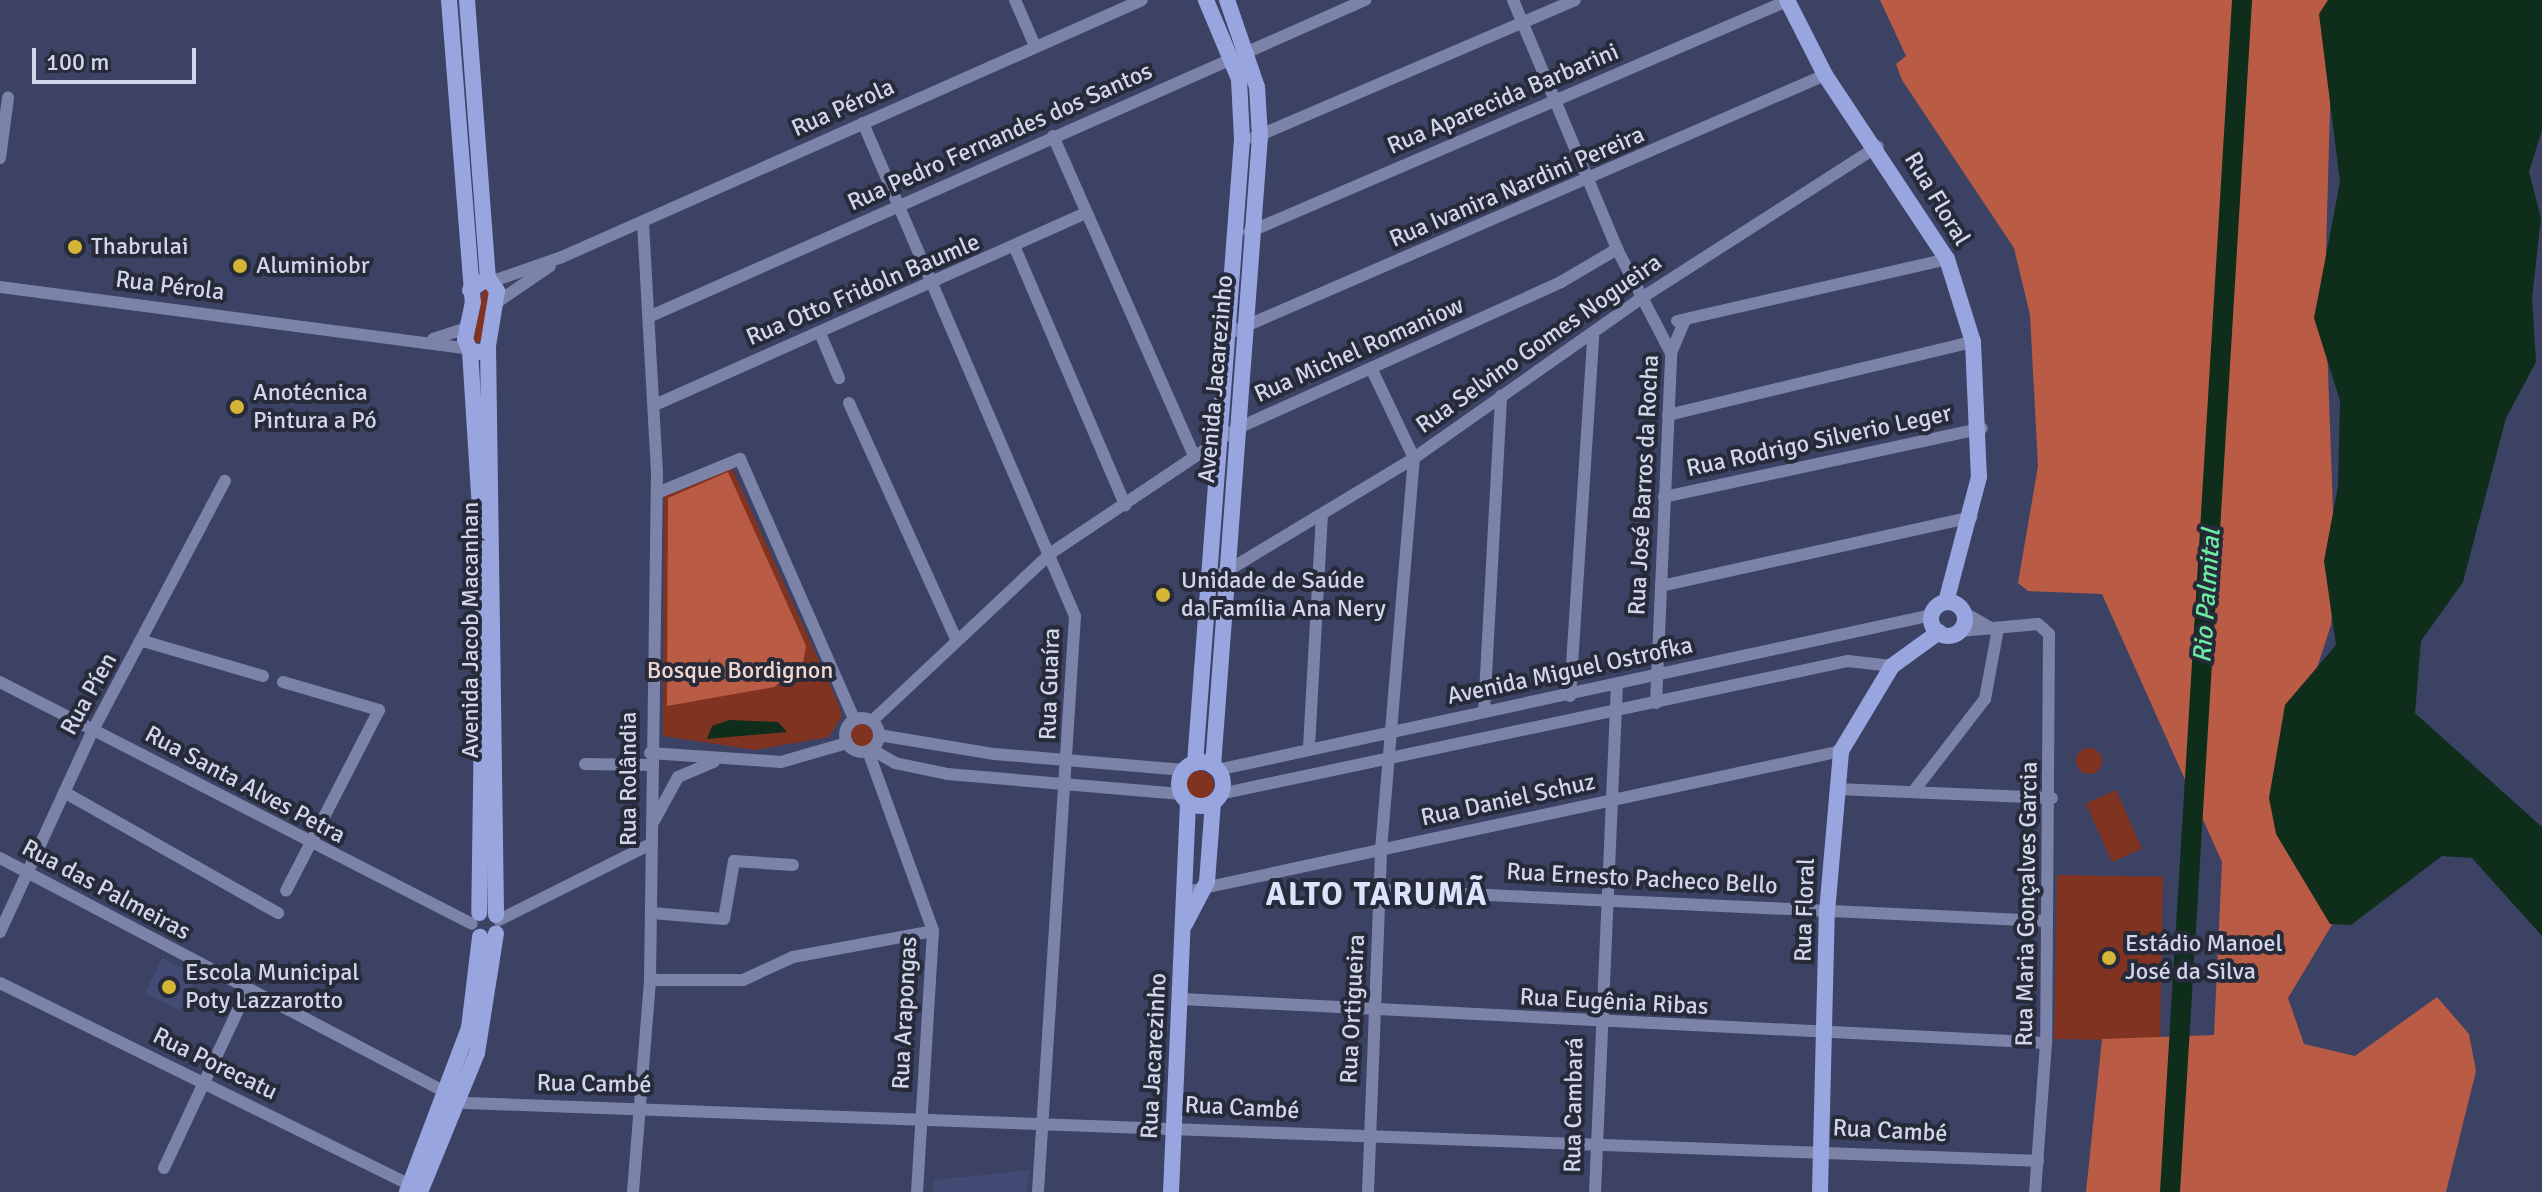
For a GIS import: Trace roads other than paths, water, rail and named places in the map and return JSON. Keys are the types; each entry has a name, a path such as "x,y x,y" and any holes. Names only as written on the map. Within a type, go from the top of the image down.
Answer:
{"street":[{"name":"Avenida Jacob Macanhan","path":"449,0 470,290 464,329 484,573 487,924"},
{"name":"Avenida Jacob Macanhan","path":"412,1190 453,1097 487,924 497,602 488,346 496,303 490,280 467,0"},
{"path":"1015,0 1035,46"},
{"name":"Rua Pérola","path":"490,280 562,257 1035,46 1109,6 1142,0"},
{"name":"Avenida Jacarezinho","path":"1185,798 1242,139 1240,54 1206,0"},
{"name":"Avenida Jacarezinho","path":"1216,798 1222,574 1238,428 1260,137 1227,0"},
{"name":"Rua Pedro Fernandes dos Santos","path":"653,315 1365,0"},
{"path":"1513,0 1617,249 1643,297 1662,324 1671,353"},
{"path":"1242,139 1260,137 1575,0"},
{"name":"Rua Floral","path":"1787,1 1825,75 1878,146 1947,259 1973,342 1982,428 1971,517 1960,560 1957,607 1960,631"},
{"name":"Rua Aparecida Barbarini","path":"1234,235 1253,231 1787,1"},
{"name":"Rua Ivanira Nardini Pereira","path":"1225,335 1588,181 1825,75"},
{"path":"0,158 8,98"},
{"name":"Rua Guaíra","path":"863,123 1051,553 1076,634 1046,1121 1038,1192"},
{"path":"1053,136 1194,456"},
{"name":"Rua Selvino Gomes Nogueira","path":"1222,574 1414,458 1501,395 1593,337 1643,297 1878,146"},
{"name":"Rua Otto Fridoln Baumle","path":"657,404 932,286 1086,213"},
{"name":"Rua Rolândia","path":"633,1192 643,1106 650,980 650,759 657,493 653,315 643,221"},
{"path":"1015,248 1125,505"},
{"name":"Rua Michel Romaniow","path":"872,721 1051,553 1238,428 1372,370 1617,249"},
{"name":"Rua Pérola","path":"496,303 562,257"},
{"path":"1662,324 1947,259"},
{"path":"470,290 490,280"},
{"name":"Rua Pérola","path":"0,287 430,340 468,349"},
{"name":"Rua José Barros da Rocha","path":"1656,703 1671,353 1685,320"},
{"name":"Rua Pérola","path":"430,340 464,329"},
{"path":"820,333 839,378"},
{"path":"1570,696 1593,337"},
{"path":"1668,415 1973,342"},
{"path":"468,349 488,346"},
{"path":"1372,370 1414,458"},
{"path":"1484,712 1501,395"},
{"path":"849,403 956,639"},
{"name":"Rua Rodrigo Silverio Leger","path":"1664,497 1982,428"},
{"name":"Rua Ortigueira","path":"1368,1192 1381,850 1414,458"},
{"path":"657,493 740,459 854,719 847,743"},
{"name":"Rua Píen","path":"0,932 93,730 143,641 225,481"},
{"path":"1309,747 1322,516"},
{"path":"1661,586 1971,517"},
{"path":"1957,607 1996,629"},
{"name":"Rua Floral","path":"1820,1192 1827,912 1841,751 1892,666 1909,652 1934,622 1957,607"},
{"path":"1934,622 1960,631 1996,629"},
{"name":"Avenida Miguel Ostrofka","path":"1215,768 1656,676 1934,622"},
{"name":"Rua Maria Gonçalves Garcia","path":"1996,629 2038,624 2049,634 2052,798 2046,921 2046,1043 2035,1192"},
{"path":"1913,792 1985,699 1996,629"},
{"path":"143,641 263,676"},
{"name":"Avenida Miguel Ostrofka","path":"1216,798 1848,661 1892,666"},
{"name":"Rua Santa Alves Petra","path":"0,682 310,846 487,924"},
{"path":"283,682 379,710 286,891"},
{"name":"Rua Cambará","path":"1595,1192 1592,1143 1597,1024 1617,684"},
{"path":"854,719 872,721 879,735"},
{"path":"879,735 1069,762 1215,768"},
{"path":"869,750 879,735"},
{"path":"585,764 650,759 781,762 847,743 921,769 1067,788 1216,798"},
{"name":"Rua Arapongas","path":"869,750 933,931 917,1192"},
{"name":"Rua Daniel Schuz","path":"1185,892 1207,882 1381,850 1841,751"},
{"path":"651,829 678,777 720,759"},
{"path":"1836,789 2052,798"},
{"path":"64,792 278,913"},
{"name":"Rua Jacarezinho","path":"1171,1192 1185,924 1185,798"},
{"name":"Rua Jacarezinho","path":"1185,924 1207,882 1216,798"},
{"path":"487,924 651,844"},
{"name":"Rua das Palmeiras","path":"0,858 453,1097"},
{"path":"652,913 724,919 734,861 793,865"},
{"name":"Rua Ernesto Pacheco Bello","path":"1379,890 1604,897 1827,912 2046,921"},
{"path":"650,980 743,980 793,957 933,931"},
{"name":"Rua Porecatu","path":"0,983 203,1082 412,1190"},
{"path":"164,1168 248,989"},
{"name":"Rua Eugênia Ribas","path":"1181,999 1597,1024 2046,1043"},
{"name":"Rua Cambé","path":"453,1097 1368,1136 1819,1149 2038,1161"}],"waterway":[{"name":"Rio Palmital","path":"2170,1192 2242,0"}],"place":[{"name":"Thabrulai","path":"75,247"},
{"name":"Aluminiobr","path":"240,266"},
{"name":"Anotécnica Pintura a Pó","path":"237,407"},
{"name":"Unidade de Saúde da Família Ana Nery","path":"1163,595"},
{"name":"Estádio Manoel José da Silva","path":"2109,958"},
{"name":"Escola Municipal Poty Lazzarotto","path":"169,987"}],"district":[{"name":"ALTO TARUMÃ","path":"1377,895"}],"park label":[{"name":"Bosque Bordignon","path":"740,671"}]}
